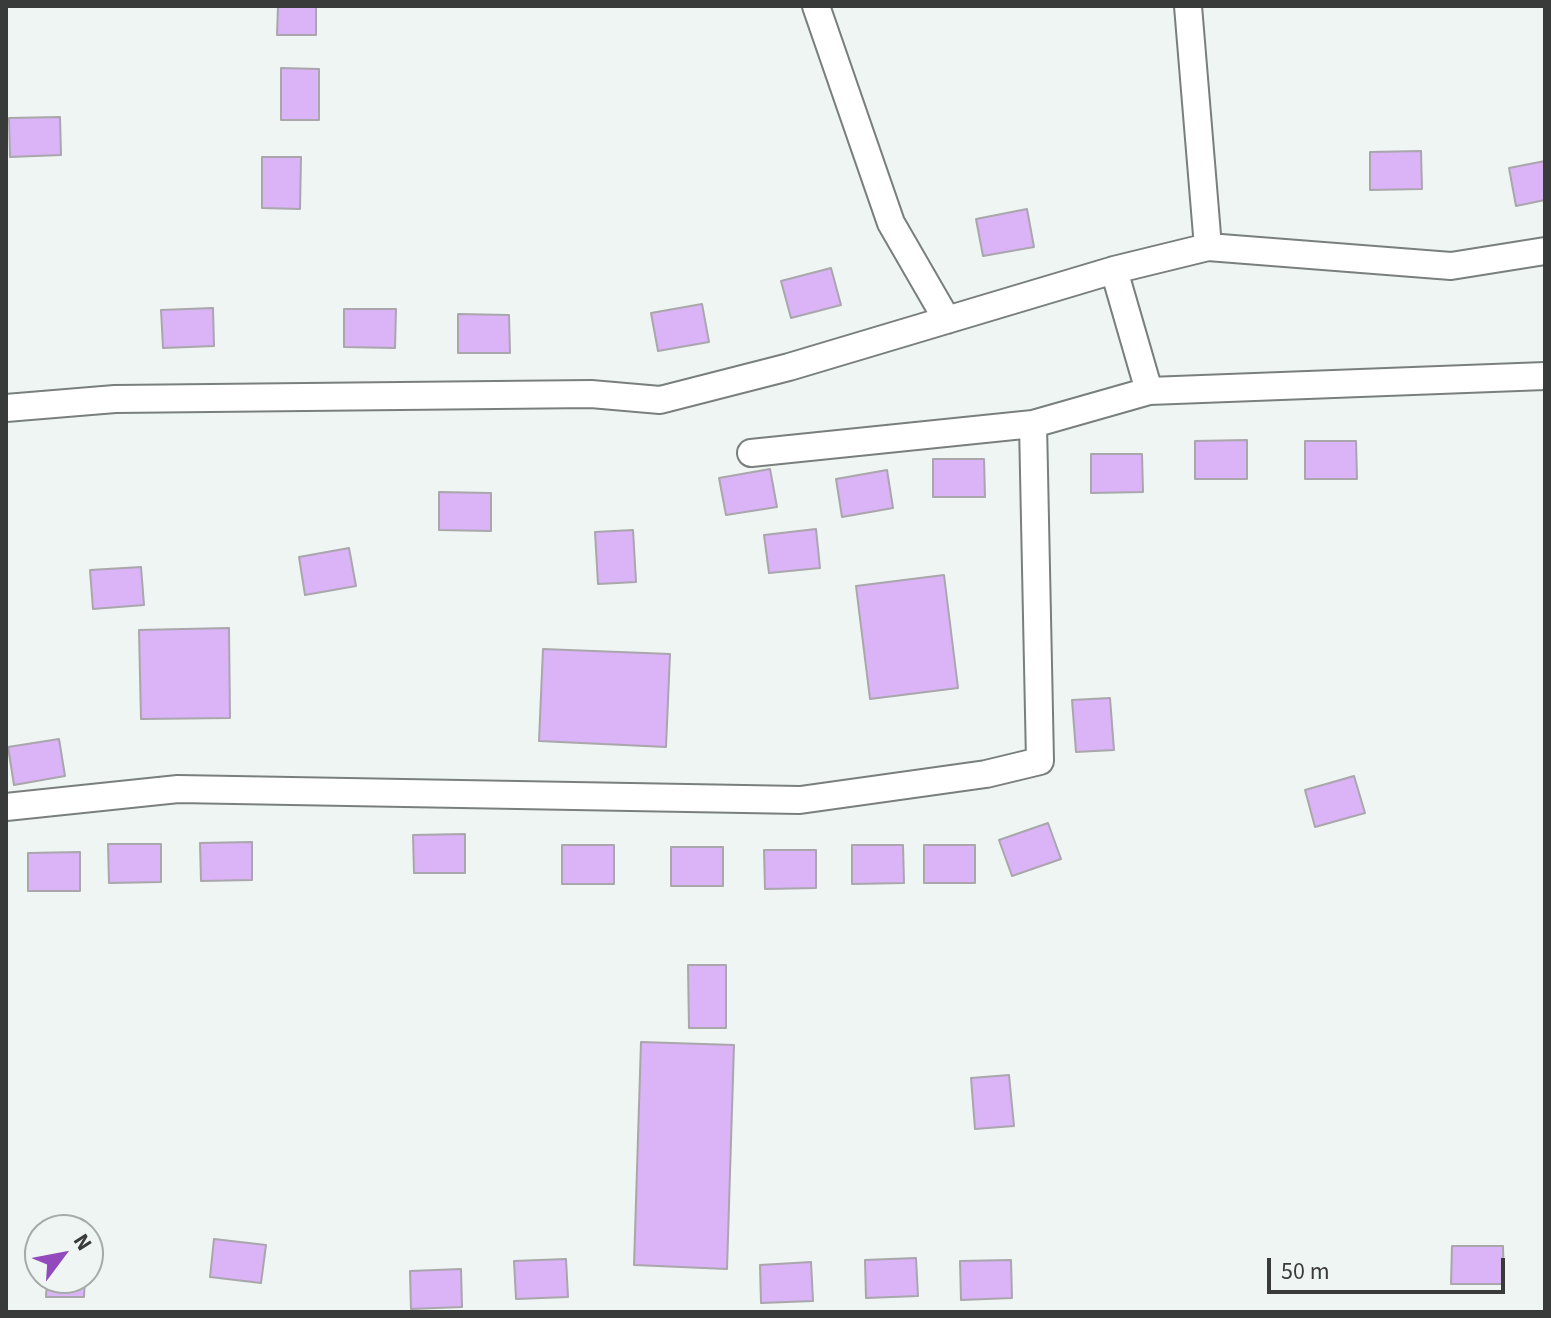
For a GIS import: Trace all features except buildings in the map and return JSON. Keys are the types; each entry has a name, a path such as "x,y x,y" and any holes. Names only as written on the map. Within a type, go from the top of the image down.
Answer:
{"street":[{"path":"816,6 891,223 947,320"},
{"path":"1188,6 1208,247"},
{"path":"6,408 115,399 591,394 660,400 789,367 1114,270 1208,247 1451,266 1545,251"},
{"path":"1114,270 1149,391"},
{"path":"751,453 1033,424 1149,391 1545,376"},
{"path":"6,807 178,789 800,800 986,774 1040,761 1033,424"}]}
